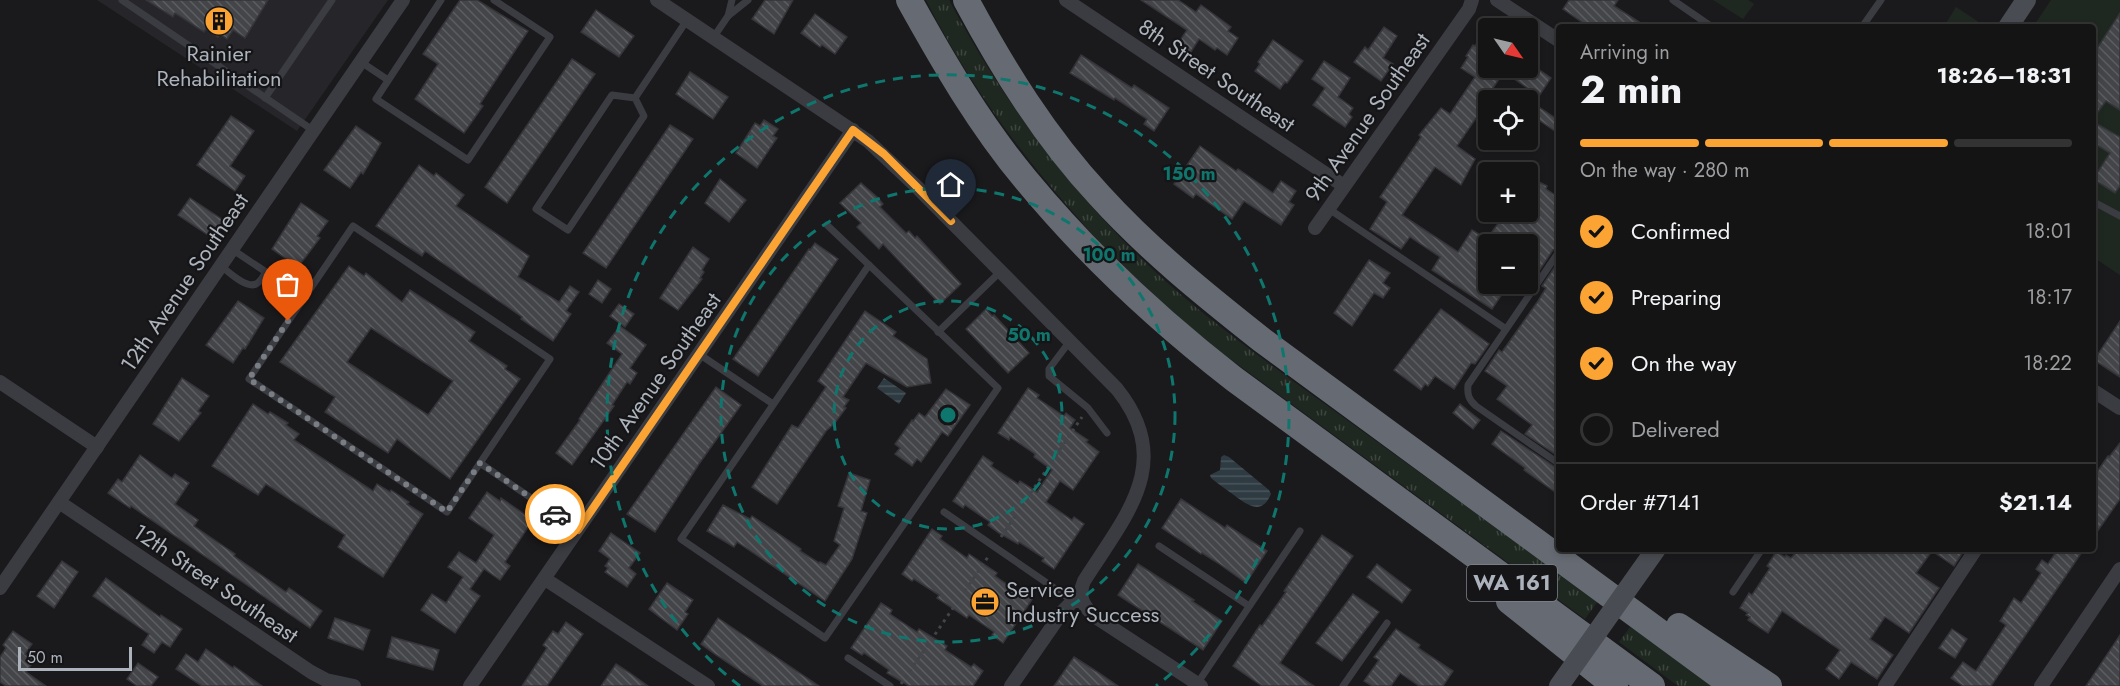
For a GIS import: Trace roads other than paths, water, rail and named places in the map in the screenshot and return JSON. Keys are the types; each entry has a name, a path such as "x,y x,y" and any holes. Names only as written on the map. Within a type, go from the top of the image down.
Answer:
{"highway":[{"name":"WA 161","path":"909,0 958,85 1025,179 1069,230 1128,290 1182,338 1652,686"},
{"name":"WA 161","path":"966,0 1014,84 1059,147 1098,195 1206,297 1733,686"},
{"path":"1396,438 1556,544"},
{"path":"1371,479 1510,602 1615,686"},
{"path":"1568,552 1769,686"}],"street":[{"name":"12th Avenue Southeast","path":"0,588 403,0"},
{"name":"8th Street Southeast","path":"1066,0 1344,186"},
{"name":"9th Avenue Southeast","path":"1315,228 1469,9 1472,0"},
{"path":"1497,0 1556,39"},
{"path":"2010,24 2026,0"},
{"path":"659,1 853,130 898,167 1070,341 1127,402 1136,418 1145,455 1143,471 1131,507 1084,581 1078,601 1063,611 1011,686"},
{"name":"10th Avenue Southeast","path":"470,686 853,130"},
{"path":"0,382 97,447"},
{"path":"2096,393 2120,408"},
{"name":"12th Street Southeast","path":"59,502 311,672 326,680 354,686"},
{"path":"1559,686 1654,552"},
{"path":"1885,686 1974,552"},
{"path":"2041,686 2120,569"},
{"path":"544,579 708,686"},
{"path":"1078,601 1097,618 1199,685"}],"lane":[{"path":"122,0 314,131"},
{"path":"266,98 332,0"},
{"path":"441,0 376,99 468,160 549,37 494,0"},
{"path":"728,16 732,0"},
{"path":"713,38 728,16 748,0"},
{"path":"1672,0 1708,24"},
{"path":"1864,24 1881,0"},
{"path":"634,98 687,20"},
{"path":"361,62 388,80"},
{"path":"612,95 634,98 644,116 568,230 536,209 612,95"},
{"path":"2096,203 2120,216"},
{"path":"1329,209 1506,329"},
{"path":"827,225 869,265 938,332 998,388 825,638 681,539 869,265"},
{"path":"353,226 550,359 447,512 249,379 308,293 353,226"},
{"path":"232,250 269,274 280,274 308,293"},
{"path":"1556,256 1468,386 1467,393 1470,401 1556,462"},
{"path":"221,267 252,285 269,274"},
{"path":"938,332 1001,271"},
{"path":"269,274 273,284 301,303"},
{"path":"1070,341 1049,369 1048,376 1088,408 1107,433"},
{"path":"699,354 773,404"},
{"path":"480,463 578,530"},
{"path":"944,512 1078,601"},
{"path":"1199,685 1300,531"},
{"path":"1159,546 1249,606"},
{"path":"1733,592 1760,552"},
{"path":"1343,686 1388,623"},
{"path":"848,658 890,686"}],"place":[{"name":"Rainier Rehabilitation","path":"219,21"},
{"name":"Service Industry Success","path":"985,602"}]}
